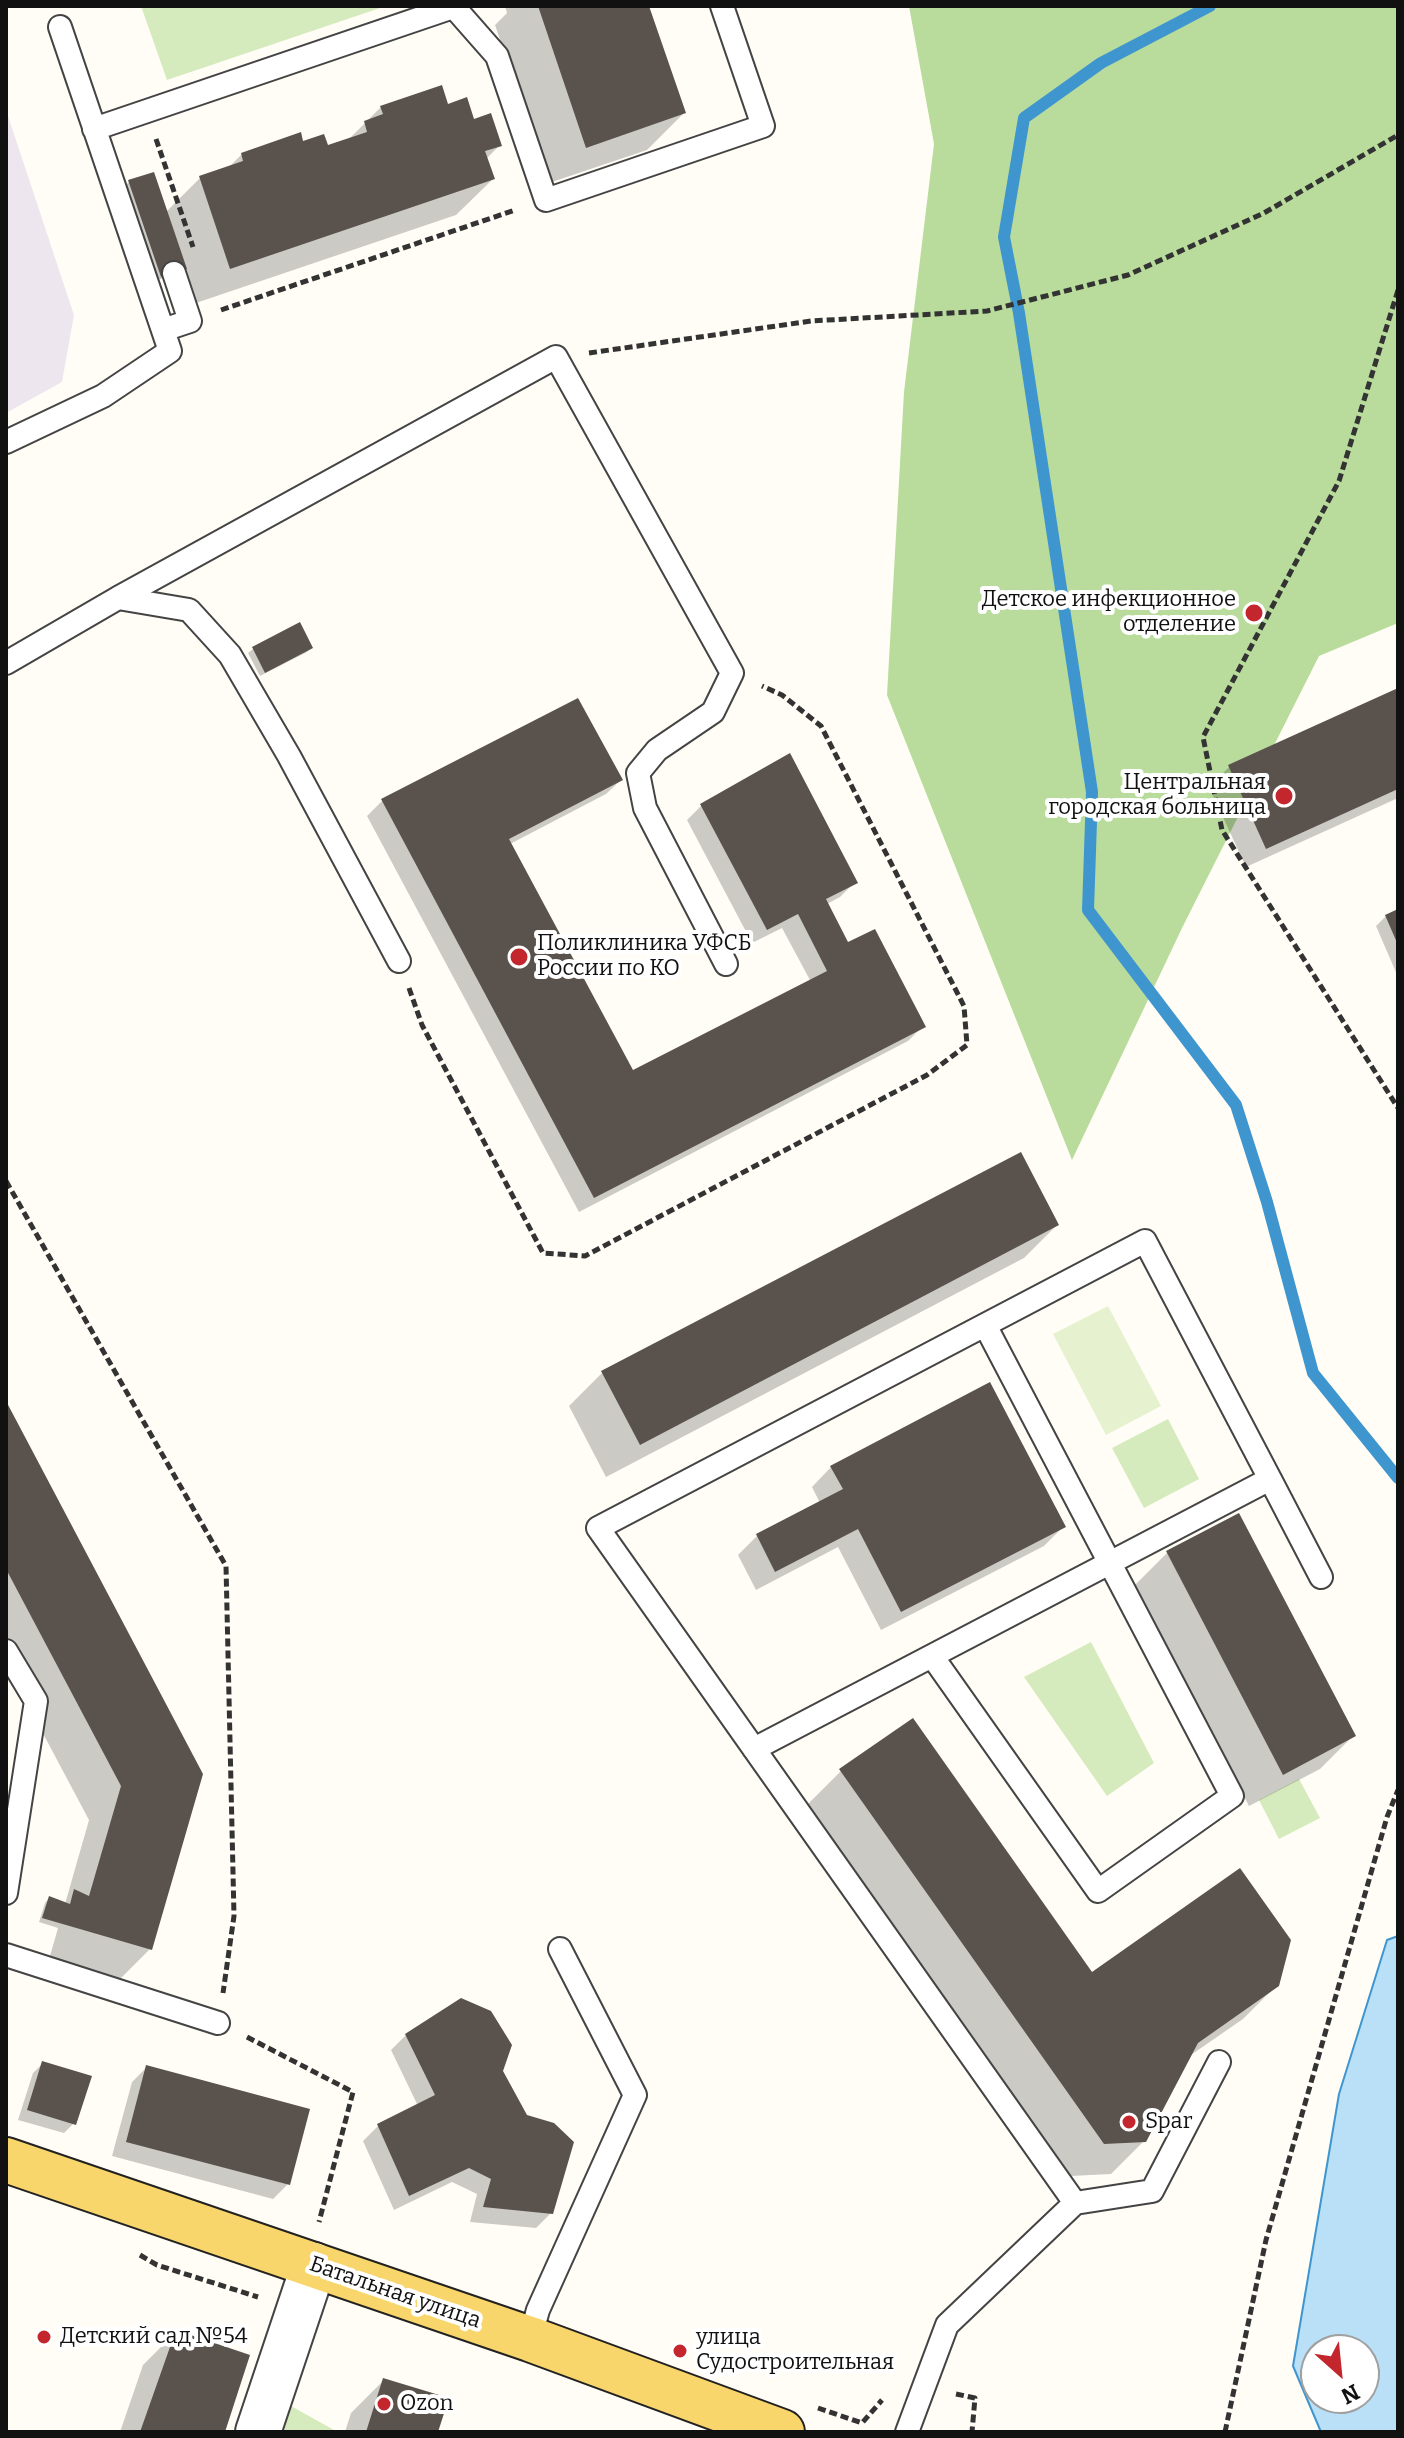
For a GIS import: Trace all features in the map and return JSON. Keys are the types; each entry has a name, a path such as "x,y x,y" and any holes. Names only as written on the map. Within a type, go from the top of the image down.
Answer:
{"main road":[{"name":"Батальная улица","path":"6,2160 315,2247 530,2339 782,2432"}],"street":[{"path":"258,2432 315,2247"}],"lane":[{"path":"94,129 453,6 497,56 546,200 763,126 722,6"},
{"path":"6,442 103,396 170,351 60,27"},
{"path":"163,330 190,321 174,273"},
{"path":"6,663 556,357 732,673 713,712 657,750 638,773 645,808 726,964"},
{"path":"118,598 189,610 230,655 289,756 399,961"},
{"path":"1075,2203 598,1528 1145,1241 1321,1577"},
{"path":"932,1656 1098,1891 1232,1796 985,1325"},
{"path":"754,1749 1270,1479"},
{"path":"6,1651 36,1701 6,1893"},
{"path":"530,2339 538,2310 635,2095 560,1949"},
{"path":"6,1955 218,2023"},
{"path":"907,2432 947,2325 1075,2203 1152,2191 1219,2062"}],"path":[{"path":"146,111 195,255"},
{"path":"556,357 811,321 987,311 1128,275 1264,213 1398,135"},
{"path":"190,321 546,200"},
{"path":"1398,290 1339,481 1203,737 1222,830 1398,1108"},
{"path":"399,961 422,1025 543,1253 585,1256 927,1075 967,1045 964,1006 821,726 782,695 732,673"},
{"path":"6,1181 226,1566 234,1916 218,2023 353,2092 315,2247"},
{"path":"1225,2432 1266,2240 1387,1817 1398,1790"}],"shaded area":[{"path":"6,110 74,315 62,382 6,413"}],"green space":[{"path":"141,6 386,6 167,80"},
{"path":"909,6 1398,6 1398,623 1319,656 1183,926 1072,1160 887,695 904,392 934,144"},
{"path":"1108,1306 1161,1406 1106,1435 1053,1334"},
{"path":"1168,1419 1199,1479 1144,1508 1112,1448"},
{"path":"1091,1642 1154,1763 1107,1796 1024,1677"},
{"path":"1299,1779 1320,1818 1279,1839 1259,1800"},
{"path":"291,2406 334,2430 334,2432 281,2432"}],"water":[{"path":"1398,1936 1398,2432 1321,2432 1313,2414 1380,2414 1380,2334 1300,2334 1300,2382 1293,2366 1339,2094 1387,1940"}],"building":[{"path":"538,6 649,6 686,113 586,148"},
{"path":"442,85 448,104 467,97 474,119 491,113 502,146 485,151 495,179 230,269 199,176 243,161 241,153 301,132 303,141 324,134 328,145 367,132 364,121 383,114 380,106"},
{"path":"154,172 187,269 161,277 128,180"},
{"path":"300,622 313,648 265,673 252,647"},
{"path":"1398,688 1398,789 1266,849 1228,765"},
{"name":"Поликлиника УФСБ России по КО","path":"578,698 623,780 509,839 633,1070 827,971 798,914 767,930 700,804 790,753 858,883 826,899 848,942 875,929 926,1027 594,1198 381,799"},
{"path":"1398,909 1398,945 1385,915"},
{"path":"1021,1152 1059,1225 640,1445 601,1371"},
{"path":"990,1382 1066,1527 901,1612 858,1529 775,1572 756,1534 843,1489 830,1466"},
{"path":"6,1401 203,1774 152,1950 42,1918 49,1896 70,1904 74,1889 89,1896 121,1786 6,1569"},
{"path":"1239,1513 1356,1736 1283,1775 1166,1551"},
{"path":"913,1718 1092,1972 1240,1868 1291,1940 1279,1986 1198,2043 1146,2142 1104,2144 839,1769"},
{"path":"461,1998 491,2011 512,2045 503,2071 527,2115 554,2123 574,2142 553,2214 483,2207 491,2179 469,2168 409,2196 377,2124 435,2095 405,2034"},
{"path":"42,2061 92,2076 76,2125 27,2110"},
{"path":"146,2065 310,2109 290,2185 126,2142"},
{"path":"176,2330 250,2355 225,2432 140,2432"},
{"path":"383,2378 449,2398 438,2432 366,2432"}],"waterway":[{"path":"1210,6 1101,63 1024,118 1004,237 1019,313 1092,792 1088,910 1236,1105 1267,1202 1313,1373 1398,1478"}],"place":[{"name":"Детское инфекционное отделение","path":"1254,613"},
{"name":"Центральная городская больница","path":"1284,796"},
{"name":"Поликлиника УФСБ России по КО","path":"519,957"},
{"name":"Spar","path":"1129,2122"},
{"name":"Детский сад №54","path":"44,2337"},
{"name":"улица Судостроительная","path":"680,2351"},
{"name":"Ozon","path":"384,2404"}]}
